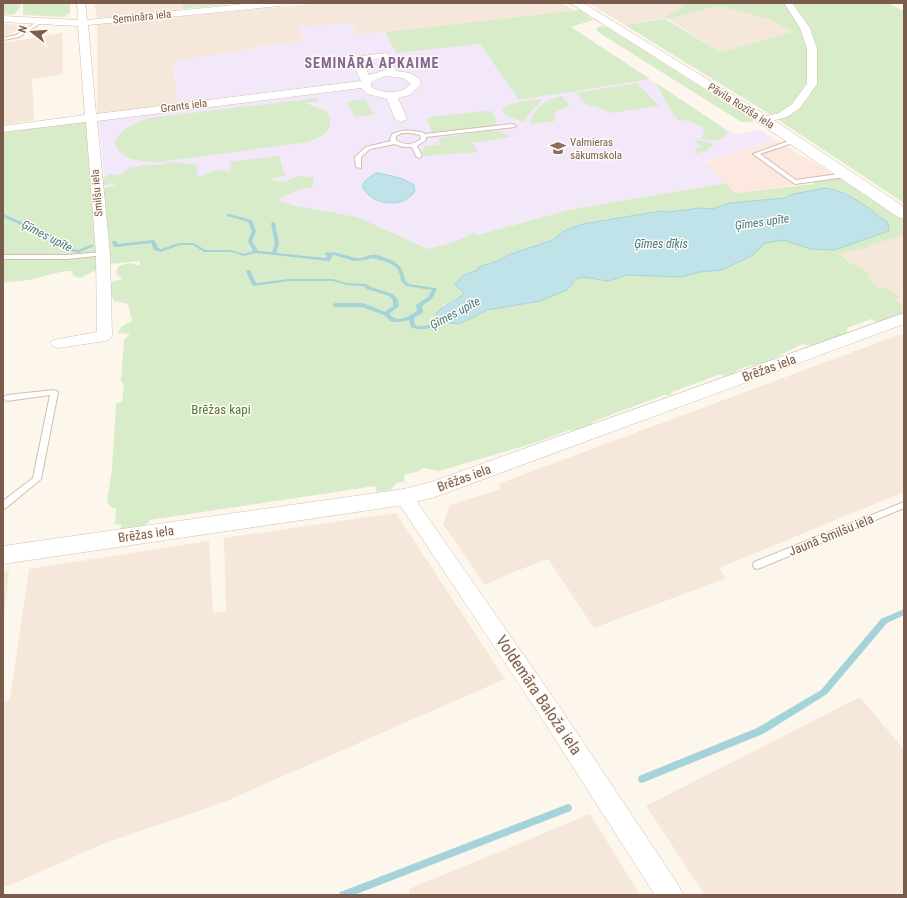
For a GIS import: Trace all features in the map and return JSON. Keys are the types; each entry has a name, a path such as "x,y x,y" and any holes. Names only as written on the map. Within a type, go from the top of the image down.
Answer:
{"street":[{"name":"Smilšu iela","path":"58,343 105,336 103,254 81,3"},
{"name":"Semināra iela","path":"3,19 82,23 280,3"},
{"name":"Pāvila Rozīša iela","path":"575,3 764,120 904,214"},
{"path":"764,120 783,115 796,106 812,84 812,49 805,28 788,3"},
{"path":"384,55 392,73 412,77 416,84 409,91 391,95 370,91 355,56 384,55"},
{"name":"Grants iela","path":"3,129 366,82 376,75 392,73"},
{"path":"391,95 400,119"},
{"name":"Brēžas iela","path":"3,555 404,497 435,489 904,318"},
{"name":"Voldemāra Baloža iela","path":"404,497 545,703 670,895"}],"lane":[{"path":"3,39 16,36 42,21"},
{"path":"400,119 405,131"},
{"path":"395,142 393,137 394,135 405,131 419,132 424,136 512,126"},
{"path":"359,166 358,157 368,148 395,142 403,145 414,144 422,141 424,136"},
{"path":"794,141 756,154 795,182 845,175"},
{"path":"414,144 419,156"},
{"path":"3,257 66,258 103,254"},
{"path":"3,506 36,479 54,392 7,398"},
{"name":"Jaunā Smilšu iela","path":"757,565 904,505"}],"shaded area":[{"path":"94,3 182,3 183,9 97,18"},
{"path":"323,3 562,3 575,11 358,35 300,27 304,41 259,46 253,49 174,61 173,66 178,100 198,98 199,103 97,114 97,24"},
{"path":"588,3 676,3 684,7 663,18 625,25"},
{"path":"719,6 771,20 794,32 720,52 668,19"},
{"path":"575,11 567,26 735,135 759,129 775,140 704,162 726,183 568,210 428,249 357,217 297,206 236,186 191,174 106,188 97,114 199,102 198,98 178,101 173,61 253,49 259,46 303,41 299,27 350,22 358,35"},
{"path":"3,24 28,25 3,37"},
{"path":"62,33 63,74 32,79 34,120 3,125 3,43"},
{"path":"775,140 830,172 835,180 735,193 703,163"},
{"path":"904,235 904,307 901,308 839,253"},
{"path":"904,333 904,492 719,568 726,578 594,628 548,559 485,585 443,524 450,505 501,489 498,484"},
{"path":"396,513 505,679 224,802 103,844 3,888 3,703 10,699 29,569 209,541 213,613 226,611 224,538"},
{"path":"9,571 3,626 3,572"},
{"path":"860,697 904,750 904,895 705,895 646,806"},
{"path":"590,814 640,895 410,895 409,889"}],"green space":[{"path":"3,3 21,3 20,8 14,15 3,14"},
{"path":"23,3 70,3 70,13 64,17 23,15"},
{"path":"182,3 239,3 183,9"},
{"path":"676,3 888,3 904,11 904,203 771,115 625,25 663,19 667,20 720,52 793,32 771,20 719,6 668,19 663,18 683,7"},
{"path":"580,10 593,20 571,27 650,79 519,100 480,44 396,53 385,32"},
{"path":"600,26 606,27 753,120 752,122 741,122 598,32 596,29"},
{"path":"637,83 659,106 610,113 603,109 586,104 576,93"},
{"path":"656,83 728,131 724,137 718,141 701,139 704,133 703,128 691,121 678,120 669,108"},
{"path":"562,96 570,106 558,110 554,115 555,121 531,124 534,113 541,105 551,99"},
{"path":"317,98 319,101 305,103 326,111 330,122 329,127 323,134 308,142 160,162 129,158 120,153 116,146 116,139 122,132 133,125 150,118"},
{"path":"365,99 374,114 355,117 347,102"},
{"path":"543,99 527,116 524,122 506,116 502,110 510,104"},
{"path":"492,111 497,123 494,126 442,133 432,132 427,120 429,117"},
{"name":"Brēžas kapi","path":"91,118 97,189 116,186 112,183 103,186 100,179 110,174 121,175 129,168 144,165 161,165 172,162 197,165 198,173 195,175 201,177 205,174 216,171 231,172 230,162 279,156 285,176 267,179 284,182 299,176 313,177 314,182 312,187 298,190 277,200 297,206 357,217 428,249 457,241 474,232 478,235 568,210 726,183 735,193 814,184 813,181 843,177 846,183 851,184 904,220 904,235 870,245 870,247 840,254 846,260 866,271 870,275 867,277 879,288 892,291 899,297 895,300 904,308 904,315 893,314 898,317 884,322 877,322 871,319 847,328 847,333 825,342 814,345 803,344 762,364 749,366 738,370 731,376 718,375 672,392 670,395 664,395 592,422 587,429 570,430 534,443 439,471 423,468 417,472 405,474 404,482 397,483 390,490 377,492 375,486 149,520 149,523 131,533 120,529 122,524 115,525 116,508 112,508 107,502 112,469 116,404 122,402 124,385 121,381 124,340 130,334 118,333 122,326 132,321 128,304 114,301 108,286 114,281 123,279 116,274 118,266 130,263 140,266 140,261 109,264 80,278 73,276 72,271 66,271 28,280 3,283 3,129","holes":["846,193 888,223 889,231 827,250 811,249 780,237 761,243 753,255 722,270 700,272 680,277 629,274 603,280 583,277 576,279 567,290 540,301 487,310 476,315 442,306 462,297 469,289 454,283 484,268 488,263 553,240 564,231 583,224 661,211 669,212 701,208 712,209 729,203 785,198 793,194"]},
{"path":"498,131 511,137 472,143 478,152 425,156 421,153 425,146 440,145 439,138"},
{"path":"699,140 714,144 706,151 694,154 696,148 701,147 695,141"}],"water":[{"path":"376,173 405,180 414,185 415,191 410,197 396,203 388,203 373,198 366,193 362,186 366,180"},
{"name":"Ģīmes dīķis","path":"826,188 852,197 888,223 889,231 834,250 811,249 783,240 765,243 753,255 722,270 700,272 680,277 628,275 608,281 583,277 576,279 567,290 540,301 487,310 460,324 450,323 440,319 436,313 464,293 454,284 459,281 462,276 478,270 479,267 500,260 508,255 553,240 564,231 583,224 661,211 669,212 701,208 712,209 729,203 785,198 793,194"}],"waterway":[{"name":"Ģīmes upīte","path":"3,215 46,234 68,249 78,252 92,246"},
{"path":"229,215 250,221 254,231 250,241 256,252"},
{"path":"273,223 277,244 274,253"},
{"name":"Ģīmes upīte","path":"114,242 116,246 153,241 156,249 161,251 179,244 194,244 204,251 231,251 244,255 256,252"},
{"name":"Ģīmes upīte","path":"256,252 328,260 330,256 327,254 334,253 359,260 373,256 394,263 401,270 403,281 408,285 435,289 430,298 419,305 420,312 411,317"},
{"path":"248,271 254,285 289,280 333,280 346,284 364,285 391,295 395,300 396,306 386,314"},
{"path":"335,305 363,305 386,314"},
{"path":"386,314 394,321 401,321 411,317"},
{"name":"Ģīmes upīte","path":"411,317 413,326 417,328 426,328 448,315"},
{"path":"642,779 760,731 824,692 884,621 904,612"},
{"path":"343,895 568,808"}],"place":[{"name":"Valmieras sākumskola","path":"558,148"}],"district":[{"name":"SEMINĀRA APKAIME","path":"372,63"}]}
